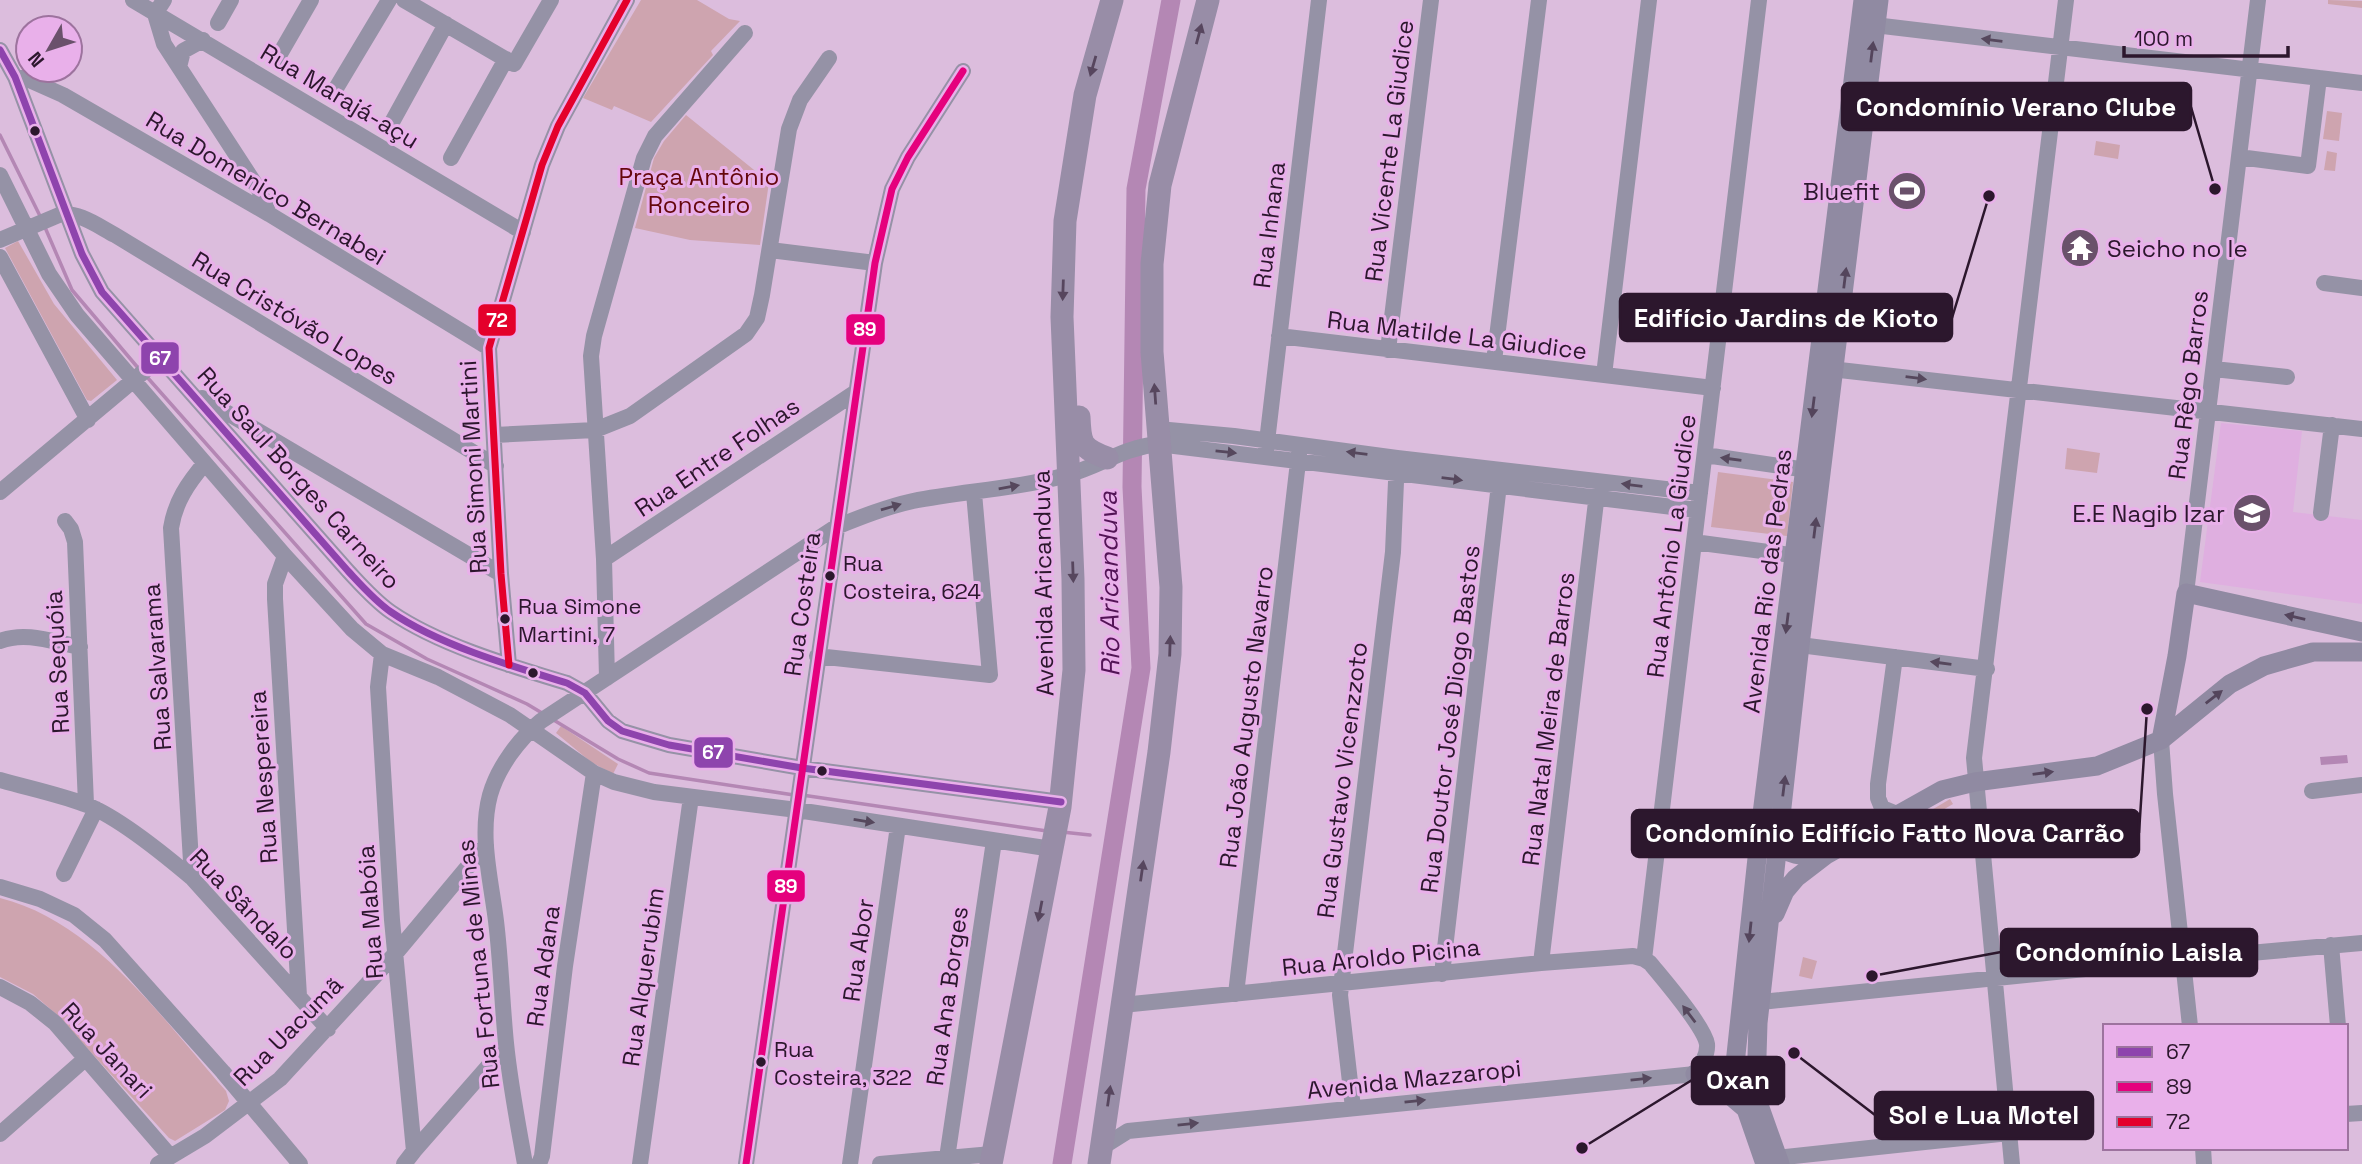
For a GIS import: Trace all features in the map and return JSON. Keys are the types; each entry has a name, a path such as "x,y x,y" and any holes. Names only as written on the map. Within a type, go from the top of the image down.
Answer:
{"highway":[{"name":"Avenida Aricanduva","path":"991,1159 1061,805 1074,670 1087,461 1062,332 1065,221 1085,94 1112,0"},
{"path":"1100,1156 1159,752 1170,654 1171,587 1151,440 1152,264 1159,198 1208,0"},
{"path":"1062,332 1073,359 1080,438 1087,461"}],"main road":[{"name":"Avenida Rio das Pedras","path":"1863,0 1868,24"},
{"name":"Avenida Rio das Pedras","path":"1772,1161 1746,1108 1735,1064 1760,830 1803,556 1868,24 1879,0"},
{"name":"Avenida Rio das Pedras","path":"1772,1161 1755,1078 1756,1050 1800,645 1803,556"},
{"path":"2186,593 2362,632"},
{"name":"Rua Rêgo Barros","path":"2161,740 2178,656 2186,593"},
{"path":"1768,927 1785,891 1796,878 1826,855 1942,790 1975,782 2097,766 2161,740 2230,684 2264,666 2313,652 2362,652"},
{"path":"1760,830 1777,846 1797,856 1826,855"},
{"path":"1735,1064 1743,1062 1756,1050"},
{"path":"1695,1074 1726,1092 1746,1108"}],"street":[{"name":"Rua Marajá-açu","path":"133,0 160,7 203,40 523,232"},
{"path":"218,23 231,0"},
{"path":"277,59 311,0"},
{"path":"335,90 389,0"},
{"path":"404,0 513,64 551,0"},
{"name":"Rua Simoni Martini","path":"509,664 501,574 489,348 542,165 558,125 627,0"},
{"name":"Rua Inhana","path":"1266,448 1320,0"},
{"name":"Rua Vicente La Giudice","path":"1388,350 1431,0"},
{"path":"1494,360 1539,0"},
{"path":"1604,375 1649,0"},
{"name":"Rua Antônio La Giudice","path":"1644,959 1759,0"},
{"path":"2012,1164 1974,758 1987,669 2066,0"},
{"name":"Rua Rêgo Barros","path":"2186,593 2258,0"},
{"path":"160,7 164,44 264,199 269,214"},
{"path":"391,124 446,24"},
{"path":"1868,24 2362,83"},
{"path":"607,678 604,559 591,356 594,336 644,158 655,136 745,33"},
{"path":"178,67 183,51 203,40"},
{"name":"Rua Saul Borges Carneiro","path":"0,50 14,75"},
{"path":"495,435 595,430 630,416 746,334 757,318 789,130 800,100 829,58"},
{"path":"451,158 506,59"},
{"name":"Rua Costeira","path":"746,1164 875,263 892,189 908,157 963,71"},
{"path":"2239,157 2308,166 2319,78"},
{"name":"Rua Saul Borges Carneiro","path":"17,84 63,214 102,292 157,360 188,390 348,571 390,611 428,633 567,683 585,693 608,721 622,731 669,745 801,773 1061,805"},
{"name":"Rua Domenico Bernabei","path":"38,84 63,95 225,188 489,348"},
{"path":"0,175 31,227 64,298 137,378 205,463 328,605 382,654 438,677 510,715 536,725 594,773 635,788 691,797 798,804 898,826 994,841 1053,846"},
{"path":"225,188 241,187 249,176"},
{"path":"0,240 63,214"},
{"name":"Rua Cristóvão Lopes","path":"63,214 115,235 496,466"},
{"path":"770,250 875,263"},
{"path":"0,257 88,420"},
{"path":"2324,283 2362,288"},
{"name":"Rua Matilde La Giudice","path":"1279,336 1713,388"},
{"path":"0,492 157,360"},
{"path":"1826,368 2362,429"},
{"path":"2214,369 2287,377"},
{"path":"188,390 501,574"},
{"name":"Rua Entre Folhas","path":"604,559 856,392"},
{"path":"2321,513 2332,425"},
{"path":"255,466 256,449 268,438"},
{"path":"1151,440 1266,448 1699,502"},
{"name":"Rua Fortuna de Minas","path":"524,1164 506,1046 496,923 486,845 487,813 491,794 503,765 536,725 836,527 887,508 913,501 974,493 1151,440"},
{"name":"Rua João Augusto Navarro","path":"1236,994 1299,452"},
{"path":"1705,455 1814,471"},
{"name":"Rua Salvarama","path":"192,878 171,528 179,500 205,463"},
{"name":"Rua Gustavo Vicenzzoto","path":"1353,1108 1340,995 1393,552 1397,465"},
{"name":"Rua Doutor José Diogo Bastos","path":"1442,974 1500,477"},
{"name":"Rua Natal Meira de Barros","path":"1541,963 1598,489"},
{"path":"817,656 988,676 991,670 974,493"},
{"name":"Rua Sequóia","path":"65,521 75,542 91,807"},
{"path":"1694,542 1803,556"},
{"name":"Rua Nespereira","path":"285,556 275,584 275,599 299,996"},
{"path":"0,641 13,636 29,636 80,647"},
{"path":"1800,645 1987,669"},
{"name":"Rua Mabóia","path":"382,654 378,687 409,1157"},
{"path":"1895,657 1878,799 1882,808 1899,815"},
{"name":"Rua Rêgo Barros","path":"2161,740 2190,1024"},
{"name":"Rua Adana","path":"539,1164 594,773"},
{"name":"Rua Sãndalo","path":"0,780 91,807 169,858 192,878 328,1029"},
{"path":"2312,791 2362,785"},
{"name":"Rua Alquerubim","path":"640,1164 691,797"},
{"path":"64,874 91,807"},
{"name":"Rua Abor","path":"850,1164 898,826"},
{"path":"1979,826 2069,827"},
{"name":"Rua Ana Borges","path":"947,1158 994,841"},
{"name":"Rua Uacumã","path":"163,1161 205,1136 280,1079 395,954 486,845"},
{"path":"0,887 40,899 74,915 105,940 300,1164"},
{"path":"1760,1002 2183,958 2362,943"},
{"path":"2331,946 2338,1024"},
{"name":"Rua Aroldo Picina","path":"1122,1005 1541,963 1633,956 1644,959"},
{"path":"1644,959 1703,1033 1707,1051 1695,1074"},
{"name":"Rua Janari","path":"0,987 30,1003 55,1024 163,1161"},
{"path":"409,1157 506,1046"},
{"path":"0,1133 85,1059"},
{"name":"Avenida Mazzaropi","path":"1100,1156 1128,1130 1695,1074 1735,1064"},
{"path":"1772,1161 2009,1133"},
{"path":"880,1164 947,1158 991,1159"}],"shaded area":[{"name":"E.E Nagib Izar","path":"2221,423 2302,431 2293,512 2362,520 2362,604 2200,582"},
{"path":"2347,755 2348,763 2321,765 2320,757"}],"green space":[{"path":"641,0 697,0 729,19 740,21 711,51 713,55 651,122 614,106 612,110 583,98"},
{"path":"2328,0 2362,1 2362,8 2328,4"},
{"path":"2327,111 2342,113 2339,141 2323,139"},
{"name":"Praça Antônio Ronceiro","path":"686,115 769,182 760,245 690,240 635,228 654,158 664,141"},
{"path":"2096,141 2120,145 2118,159 2094,155"},
{"path":"2327,151 2337,153 2335,171 2324,170"},
{"path":"18,241 54,304 117,380 91,401 87,400 5,248"},
{"path":"2067,448 2100,453 2097,473 2065,469"},
{"path":"1718,472 1793,482 1787,536 1711,527"},
{"path":"561,726 618,764 613,774 591,762 556,733"},
{"path":"1950,799 1953,804 1888,842 1888,836"},
{"path":"0,898 35,910 67,928 125,977 226,1091 229,1101 225,1110 175,1141 169,1138 55,1013 33,994 0,977"},
{"path":"1803,957 1817,961 1812,979 1799,976"}],"waterway":[{"name":"Rio Aricanduva","path":"1062,1164 1141,668 1132,487 1136,189 1171,0"},
{"path":"0,135 41,218"},
{"path":"44,225 72,290 139,369"},
{"path":"147,377 366,624 427,659 542,713"},
{"path":"552,719 618,759 649,773 794,795"},
{"path":"802,795 1047,831"},
{"path":"1062,832 1090,835"}],"transit line":[{"name":"72","path":"509,665 501,574 489,348 542,165 558,126 627,0"},
{"name":"67","path":"0,50 15,77 82,254 102,292 348,571 391,612 453,644 499,662 567,683 585,693 608,721 622,731 669,745 802,768 1061,802"},
{"name":"89","path":"746,1164 875,263 892,189 908,157 963,71"}],"place":[{"name":"Condomínio Verano Clube","path":"2215,189"},
{"name":"Bluefit","path":"1907,191"},
{"name":"Edifício Jardins de Kioto","path":"1989,196"},
{"name":"Seicho no Ie","path":"2080,248"},
{"name":"E.E Nagib Izar","path":"2252,513"},
{"name":"Rua Costeira, 624","path":"830,576"},
{"name":"Rua Simone Martini, 7","path":"505,619"},
{"name":"Condomínio Edifício Fatto Nova Carrão","path":"2147,709"},
{"name":"Condomínio Laisla","path":"1872,976"},
{"name":"Sol e Lua Motel","path":"1794,1053"},
{"name":"Rua Costeira, 322","path":"761,1062"},
{"name":"Oxan","path":"1582,1148"}]}
